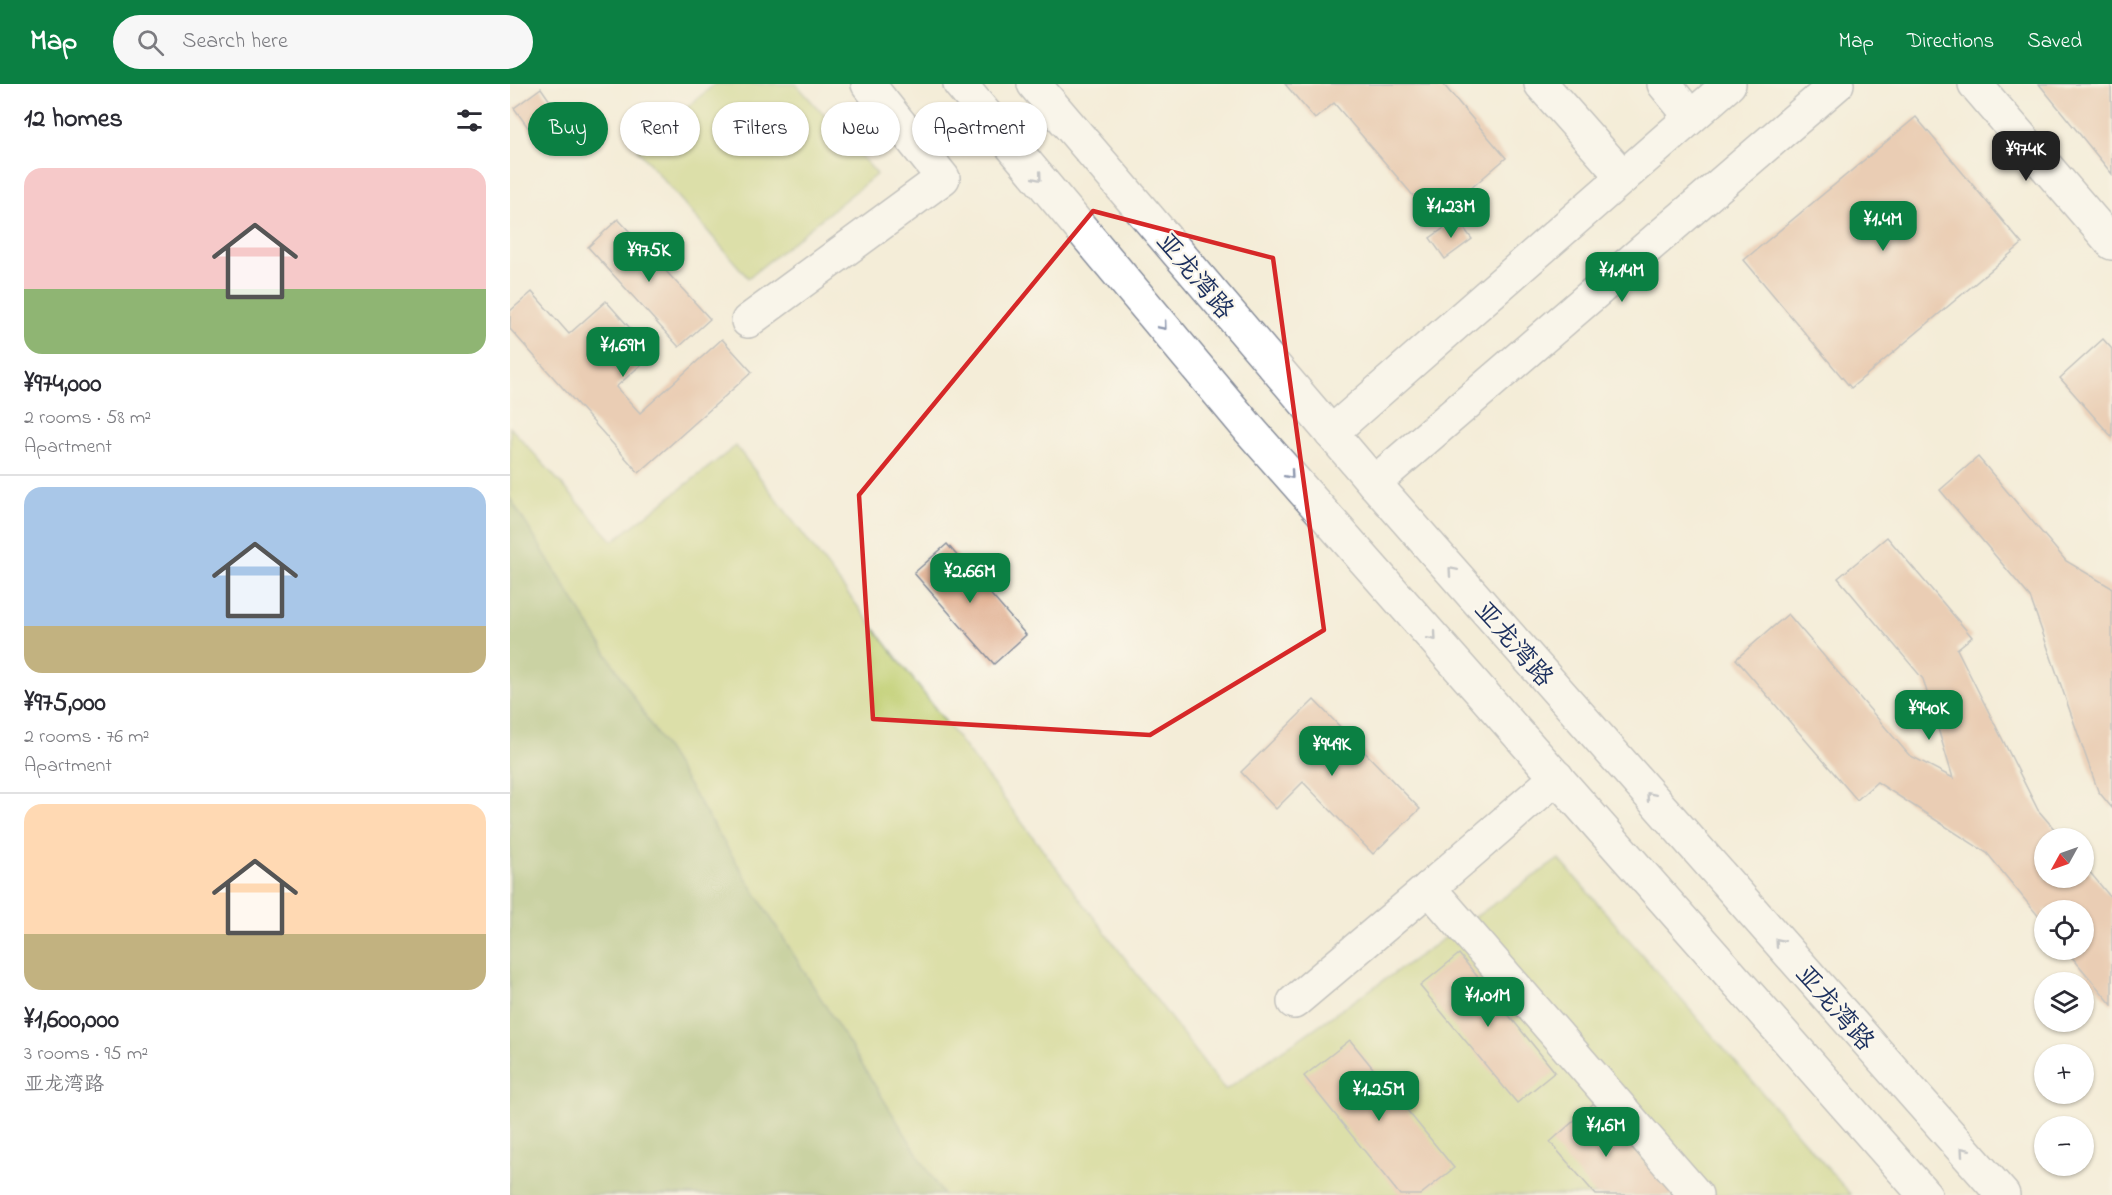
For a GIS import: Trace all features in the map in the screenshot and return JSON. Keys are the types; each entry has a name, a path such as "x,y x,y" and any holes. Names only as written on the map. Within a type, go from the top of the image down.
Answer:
{"main road":[{"path":"748,321 943,178 868,84"},
{"path":"960,84 1249,429 1921,1194"},
{"name":"亚龙湾路","path":"1034,84 1374,483 2002,1195"},
{"path":"1541,84 1623,177"},
{"path":"1664,84 1691,117"},
{"path":"1331,433 1729,84"},
{"path":"1374,483 1837,84"},
{"path":"1975,84 2112,243"},
{"path":"1294,1002 1557,777"},
{"path":"1429,888 1696,1195"}],"highlighted area":[{"path":"1093,211 1273,258 1324,630 1150,735 873,719 859,495"}],"green space":[{"path":"715,84 796,84 821,112 821,156 861,156 877,174 748,278 643,156 700,156 700,102 693,102"},
{"path":"510,427 613,541 736,446 1225,1090 1559,859 1851,1195 510,1195"},
{"path":"510,498 943,1195 510,1195"}],"building":[{"path":"1285,84 1443,84 1506,158 1434,220 1334,103 1315,119"},
{"path":"2039,84 2111,84 2112,174"},
{"path":"541,88 551,102 528,102 528,127 514,108"},
{"path":"1916,117 2022,244 1851,388 1744,260"},
{"path":"618,219 710,319 679,347 588,247"},
{"path":"1457,219 1472,239 1445,259 1430,238"},
{"path":"532,292 569,334 606,301 653,354 616,387 640,413 722,339 752,372 639,473 510,329 510,311"},
{"path":"2103,339 2112,349 2112,437 2060,378"},
{"path":"1978,457 2066,561 2112,588 2112,808 2098,791 2030,597 1940,490"},
{"path":"1887,537 1972,637 1957,649 2038,810 2053,828 2034,828 2034,888 2094,888 2094,877 2112,899 2112,1005 2094,983 2094,972 2084,972 2074,960 2094,960 2094,900 2034,900 2034,911 1987,853 1877,782 1857,800 1736,659 1788,614 1909,755 1953,778 1923,679 1838,578"},
{"path":"947,544 1026,635 994,664 914,573"},
{"path":"1314,700 1420,809 1373,854 1303,782 1276,809 1241,772"},
{"path":"1459,954 1555,1072 1517,1103 1420,986"},
{"path":"1350,1040 1454,1168 1420,1195 1400,1195 1304,1076"},
{"path":"1594,1103 1674,1195 1596,1195 1550,1142"}]}
